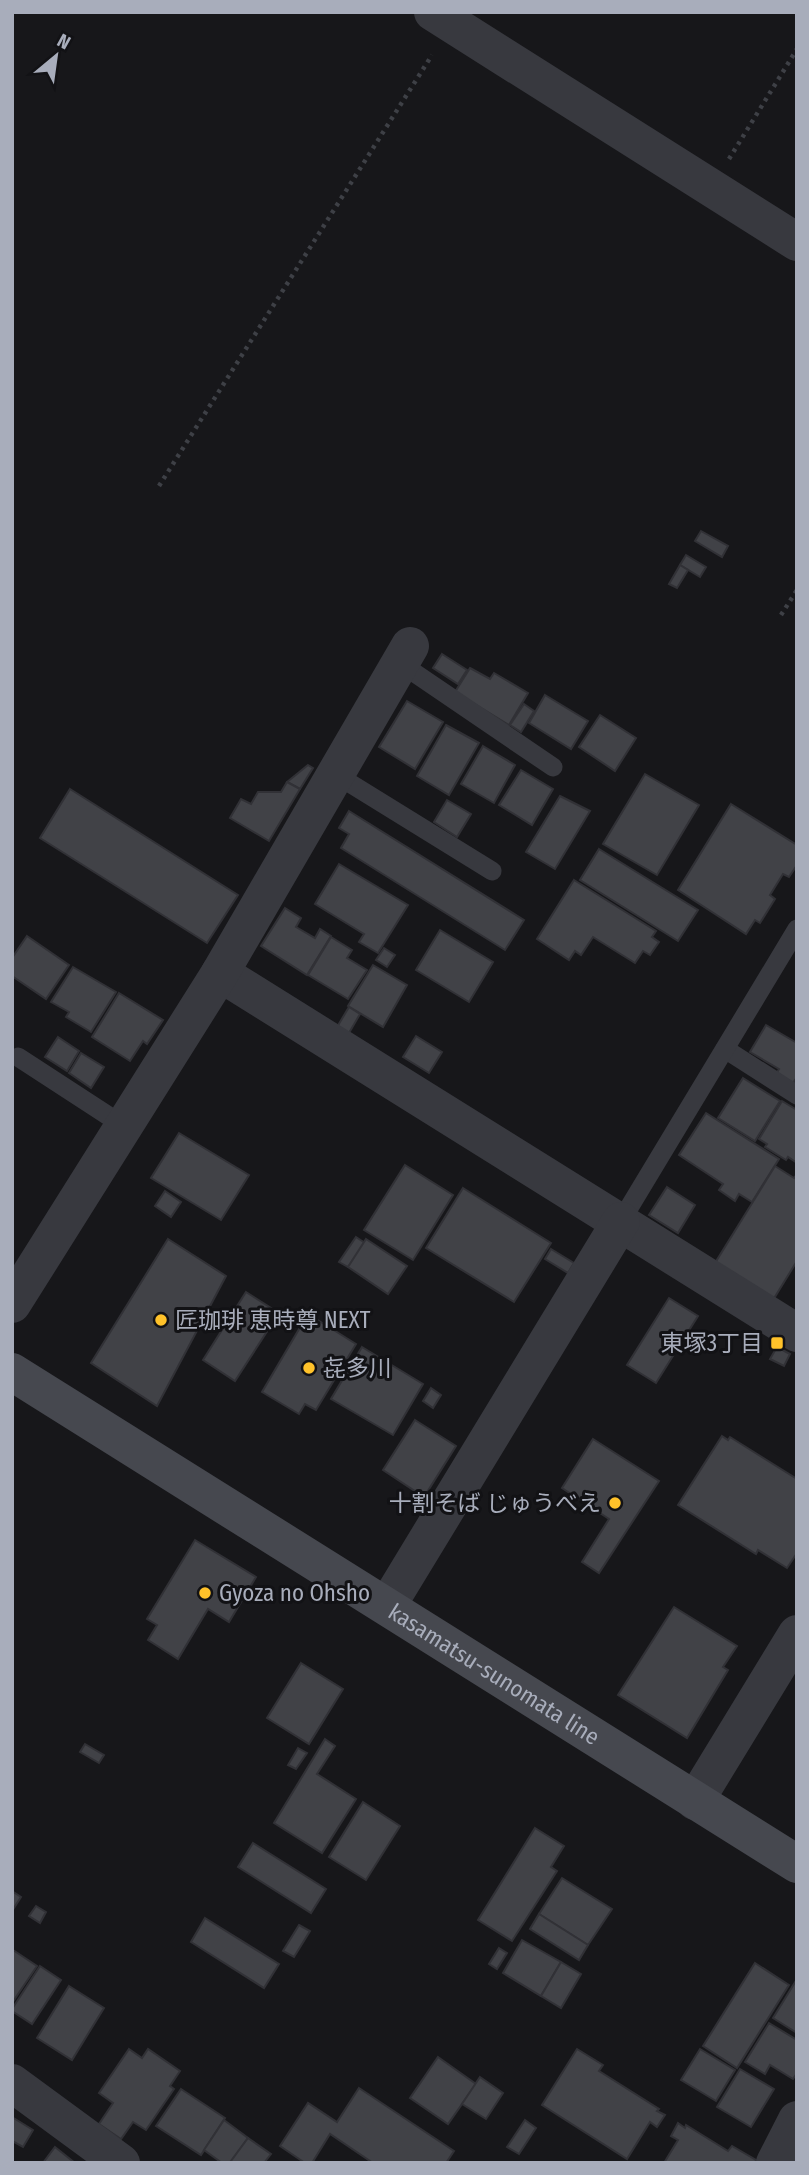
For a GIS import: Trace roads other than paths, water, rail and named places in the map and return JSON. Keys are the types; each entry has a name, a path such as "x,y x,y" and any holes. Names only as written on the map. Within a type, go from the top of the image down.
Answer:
{"main road":[{"name":"kasamatsu-sunomata line","path":"12,1372 797,1864"}],"street":[{"path":"442,18 797,242"},
{"path":"12,1304 219,974 405,655"},
{"path":"219,974 621,1221 797,1333"},
{"path":"387,1606 621,1221"},
{"path":"695,1801 797,1634"},
{"path":"12,2083 121,2163"},
{"path":"775,2163 797,2120"}],"lane":[{"path":"405,655 553,767"},
{"path":"335,774 492,871"},
{"path":"621,1221 797,929"},
{"path":"725,1049 797,1095"},
{"path":"18,1057 124,1126"}],"place":[{"name":"匠珈琲 恵時尊 NEXT","path":"161,1320"},
{"name":"東塚3丁目","path":"777,1343"},
{"name":"㐂多川","path":"309,1368"},
{"name":"十割そば じゅうべえ","path":"615,1503"},
{"name":"Gyoza no Ohsho","path":"205,1593"}]}
